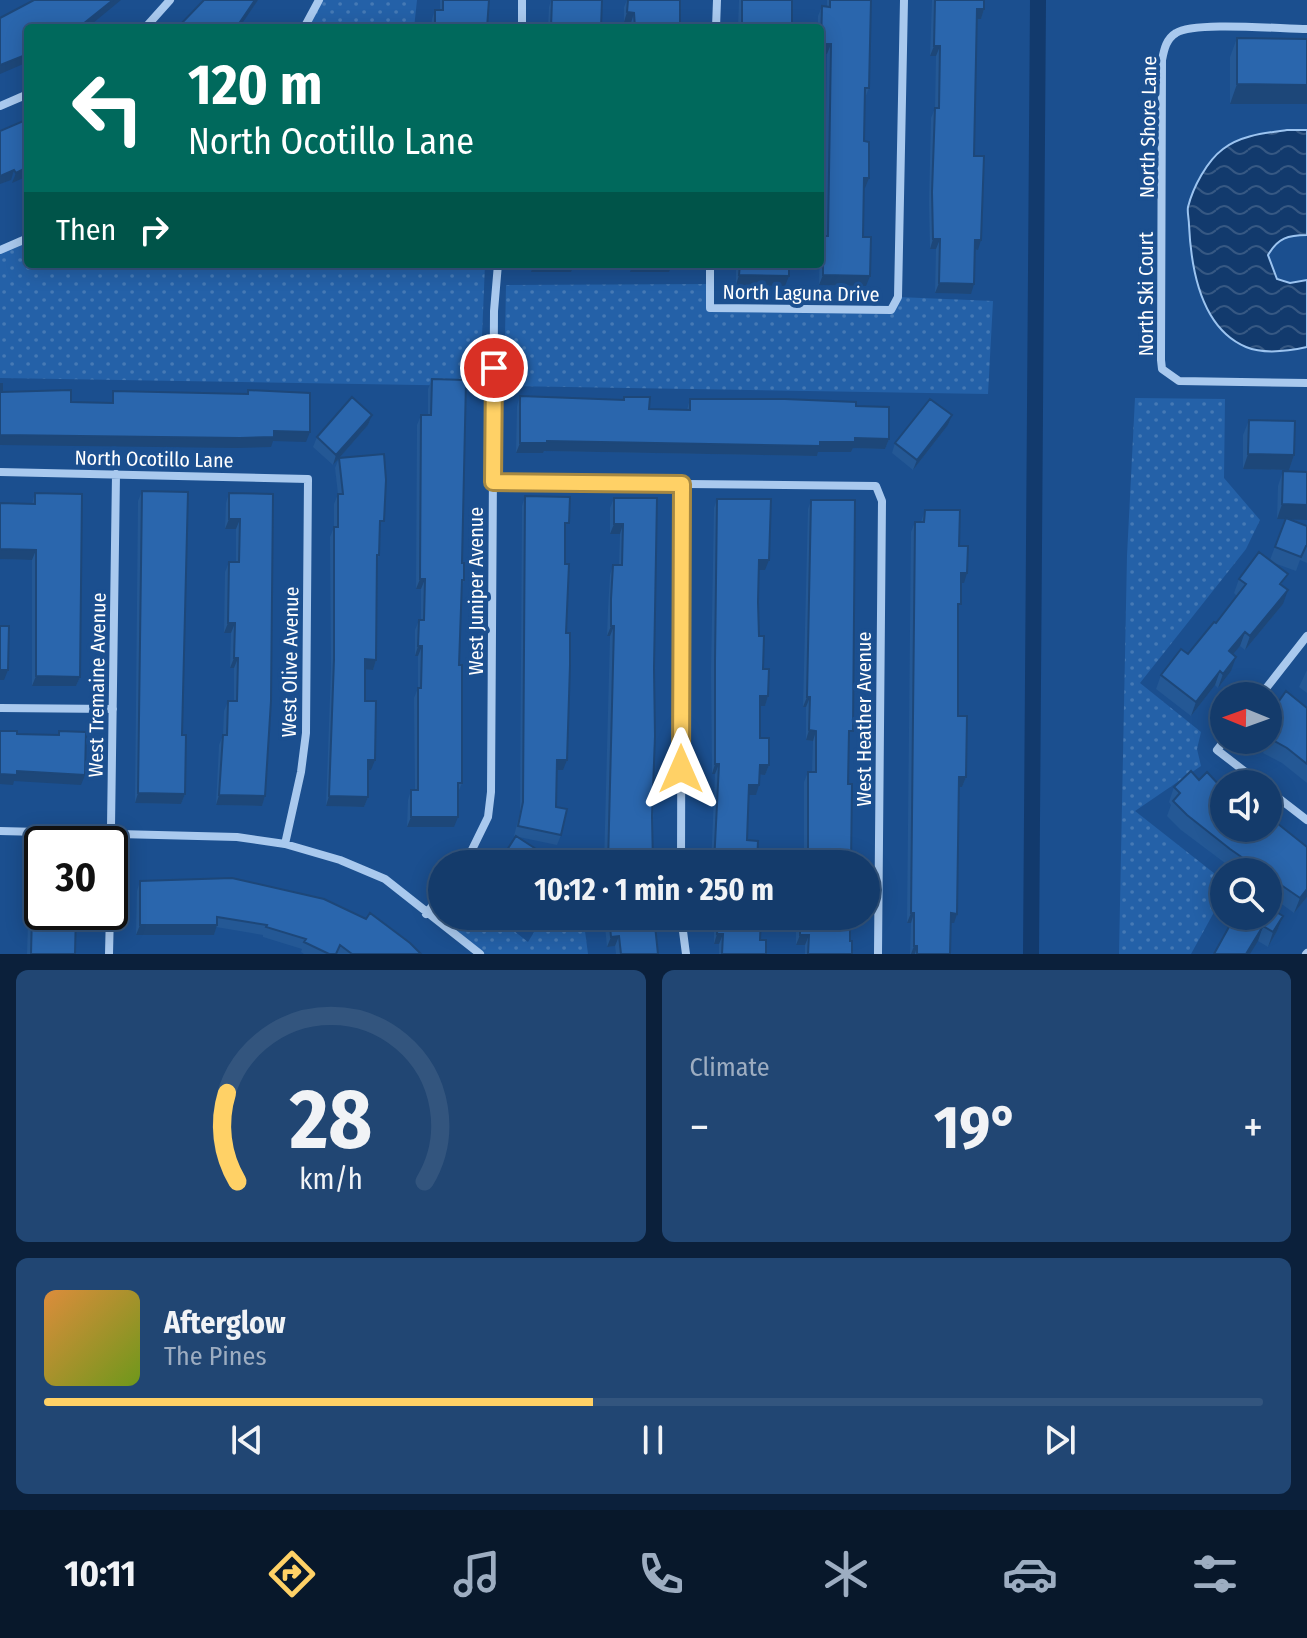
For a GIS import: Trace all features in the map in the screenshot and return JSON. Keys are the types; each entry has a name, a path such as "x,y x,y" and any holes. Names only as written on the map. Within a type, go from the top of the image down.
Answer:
{"street":[{"path":"149,24 170,0"},
{"path":"306,24 319,0"},
{"path":"522,0 522,24"},
{"path":"716,24 717,0"},
{"name":"North Laguna Drive","path":"710,268 710,308 891,310 898,297 904,0"},
{"name":"North Shore Lane","path":"1161,213 1162,60 1168,40 1176,33 1200,28 1307,29"},
{"path":"0,106 24,96"},
{"name":"North Ski Court","path":"1161,213 1162,369 1179,381 1307,383"},
{"path":"0,250 24,240"},
{"name":"West Juniper Avenue","path":"472,850 488,817 491,792 494,311 498,268"},
{"name":"North Ocotillo Lane","path":"0,472 308,479"},
{"name":"West Tremaine Avenue","path":"111,826 116,474"},
{"name":"West Olive Avenue","path":"285,844 306,733 308,479"},
{"path":"493,482 682,484 681,850"},
{"name":"West Heather Avenue","path":"682,484 876,486 882,501 878,954"},
{"path":"1271,682 1307,636"},
{"path":"0,708 113,709"},
{"path":"1222,754 1243,770"},
{"path":"1282,801 1307,820"},
{"path":"0,831 24,831"},
{"path":"128,834 237,837 285,844 340,860 385,879 480,954"},
{"path":"109,954 110,930"},
{"path":"683,930 686,954"}],"shaded area":[{"path":"319,0 417,0 414,24 306,24"},
{"path":"24,239 24,268 485,268 480,386 0,378 0,246"},
{"path":"710,284 710,307 891,310 898,297 993,301 988,394 504,386 506,285"},
{"path":"1135,398 1225,399 1224,478 1260,520 1246,549 1140,683 1201,732 1197,749 1201,766 1135,811 1210,870 1210,919 1191,954 1119,954 1127,556"},
{"path":"447,930 513,930 528,942 535,930 585,930 588,954 479,954"}],"water":[{"path":"1287,130 1307,130 1307,235 1284,239 1268,255 1277,279 1290,283 1307,280 1307,347 1260,351 1231,338 1218,326 1209,311 1201,295 1192,260 1188,209 1201,175 1223,149 1246,138"}],"building":[{"path":"34,0 113,0 83,24 24,24 24,56 0,65 0,18"},
{"path":"204,0 255,0 239,24 181,24"},
{"path":"443,0 489,0 487,24 435,24 435,10 443,10"},
{"path":"552,0 602,0 601,24 551,24"},
{"path":"628,0 680,0 680,24 635,24 634,13 627,12"},
{"path":"742,0 792,0 792,24 742,24"},
{"path":"830,0 871,0 864,141 869,142 869,178 864,178 863,237 871,237 870,276 823,275 824,236 828,236 831,44 824,44 822,6 830,7"},
{"path":"935,0 984,0 984,9 977,9 974,156 984,156 981,240 975,240 974,284 939,283 940,239 933,239 932,192 940,46 934,46"},
{"path":"1237,38 1307,39 1307,85 1237,84"},
{"path":"24,121 24,169 0,176 0,131"},
{"path":"740,268 789,268 789,276 739,275"},
{"path":"432,379 466,380 464,580 459,665 462,665 462,783 458,783 458,817 411,817 411,790 418,790 418,688 421,688 422,646 418,646 419,620 424,620 425,579 420,579 421,415 431,415"},
{"path":"0,384 2,392 71,390 71,402 113,403 113,391 310,393 310,432 274,431 274,437 240,438 0,435"},
{"path":"520,396 624,400 624,397 650,397 649,409 690,410 690,399 856,402 856,406 889,407 889,439 855,438 855,442 820,442 820,446 520,443"},
{"path":"352,397 372,415 336,455 317,437"},
{"path":"930,399 952,415 917,460 895,443"},
{"path":"1249,420 1295,421 1294,455 1248,454"},
{"path":"384,454 384,521 380,521 377,555 376,660 365,659 365,701 376,701 375,760 368,760 368,797 329,796 334,659 334,527 338,527 338,494 343,494 339,458"},
{"path":"1283,471 1307,472 1307,505 1282,504"},
{"path":"142,491 188,492 182,735 186,735 185,794 138,793"},
{"path":"35,493 82,494 80,677 36,676 36,550 0,549 0,503 35,504"},
{"path":"229,493 273,494 271,701 265,796 219,795 228,701 237,701 235,623 228,623 229,562 239,562 240,519 229,519"},
{"path":"525,496 570,497 569,523 565,523 565,564 569,564 566,633 570,633 567,760 557,760 556,807 567,809 561,835 518,826 523,802"},
{"path":"614,498 657,498 653,850 608,850 614,626 611,626 611,599 613,565 622,565 623,524 614,524"},
{"path":"717,499 771,499 769,560 759,560 758,602 759,636 764,636 763,669 769,669 768,696 760,696 760,738 769,738 769,765 760,765 759,785 749,785 747,840 758,841 758,850 715,850 719,764 715,764"},
{"path":"811,500 855,500 853,731 849,731 848,784 852,784 851,850 808,850 808,772 816,772 816,731 809,730 810,697 807,697"},
{"path":"925,510 960,510 959,546 968,546 967,573 961,573 961,604 958,604 958,716 967,716 966,777 959,777 957,914 951,913 950,954 917,954 917,946 914,946 914,913 911,913 915,522 924,522"},
{"path":"1286,518 1307,526 1307,546 1301,557 1275,547"},
{"path":"1259,552 1288,574 1280,584 1288,590 1250,636 1245,632 1229,651 1236,657 1223,674 1220,671 1210,682 1196,702 1161,675 1181,649 1188,654 1216,623 1246,584 1239,579"},
{"path":"0,626 9,626 8,670 0,670"},
{"path":"1286,691 1307,708 1307,764 1282,745 1282,697"},
{"path":"0,731 59,735 59,731 86,732 85,775 17,771 17,775 0,774"},
{"path":"1191,771 1199,780 1207,772 1210,775 1210,833 1173,801 1180,793 1174,787"},
{"path":"1282,827 1307,847 1307,889 1300,898 1282,886 1282,858 1243,858 1221,842 1282,842"},
{"path":"516,836 538,850 507,850"},
{"path":"232,878 324,899 366,919 370,913 421,954 352,954 340,945 336,954 329,954 304,942 306,939 267,925 217,917 217,925 140,925 140,881"},
{"path":"32,930 76,930 75,954 31,954"},
{"path":"610,930 655,930 658,954 621,954 619,936 611,937"},
{"path":"717,930 760,930 760,940 766,940 766,954 722,954 723,934 717,934"},
{"path":"800,930 850,930 852,954 808,954 809,935 800,935"},
{"path":"1227,930 1261,930 1246,954 1214,954"}],"waterway":[{"path":"1031,954 1038,0"}],"route":[{"path":"494,368 493,482 682,484 681,769"}]}
